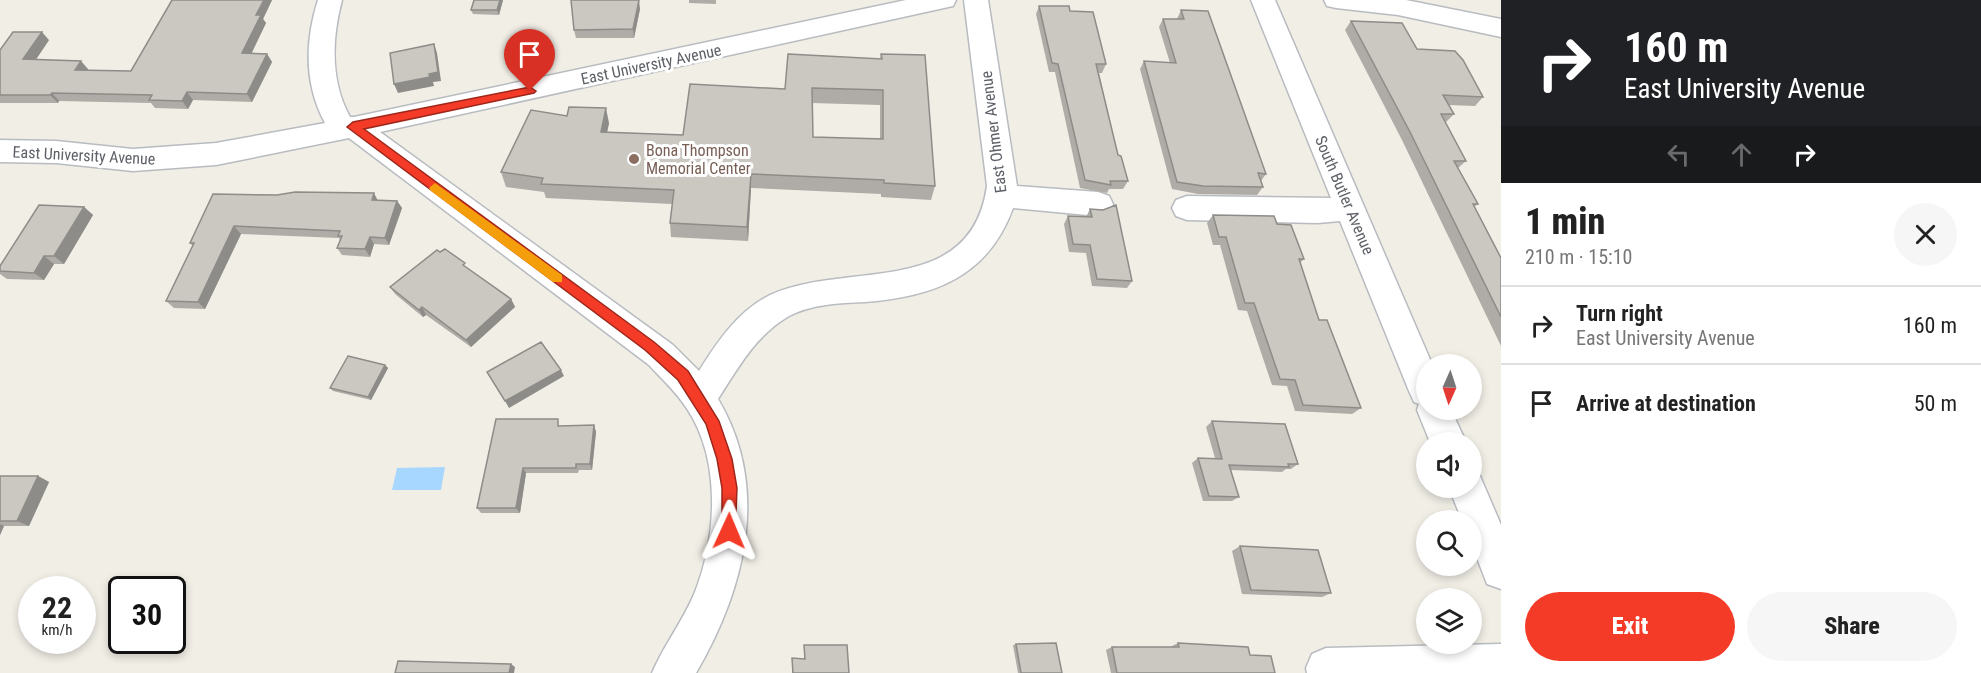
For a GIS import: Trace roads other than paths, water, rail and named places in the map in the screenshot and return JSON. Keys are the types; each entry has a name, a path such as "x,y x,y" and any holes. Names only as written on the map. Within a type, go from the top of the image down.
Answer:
{"street":[{"path":"330,0 321,35 321,66 341,126 353,127 661,355 683,376 700,398 712,421 725,459 729,488 729,531 716,592 696,638 673,673"},
{"name":"East University Avenue","path":"0,151 56,152 121,159 168,159 228,152 422,114 944,0"},
{"name":"East Ohmer Avenue","path":"700,398 742,336 770,311 817,291 897,285 943,271 970,253 984,238 998,213 1002,196 976,0"},
{"name":"South Butler Avenue","path":"1263,0 1416,366"},
{"path":"1336,0 1368,1 1422,10 1501,28"},
{"path":"1002,196 1098,204"},
{"path":"1187,208 1318,211 1350,208"},
{"path":"1471,498 1501,570"},
{"path":"1327,671 1501,664"}],"water":[{"path":"445,467 441,490 392,490 397,468"}],"place":[{"name":"Bona Thompson Memorial Center","path":"634,159"}]}
